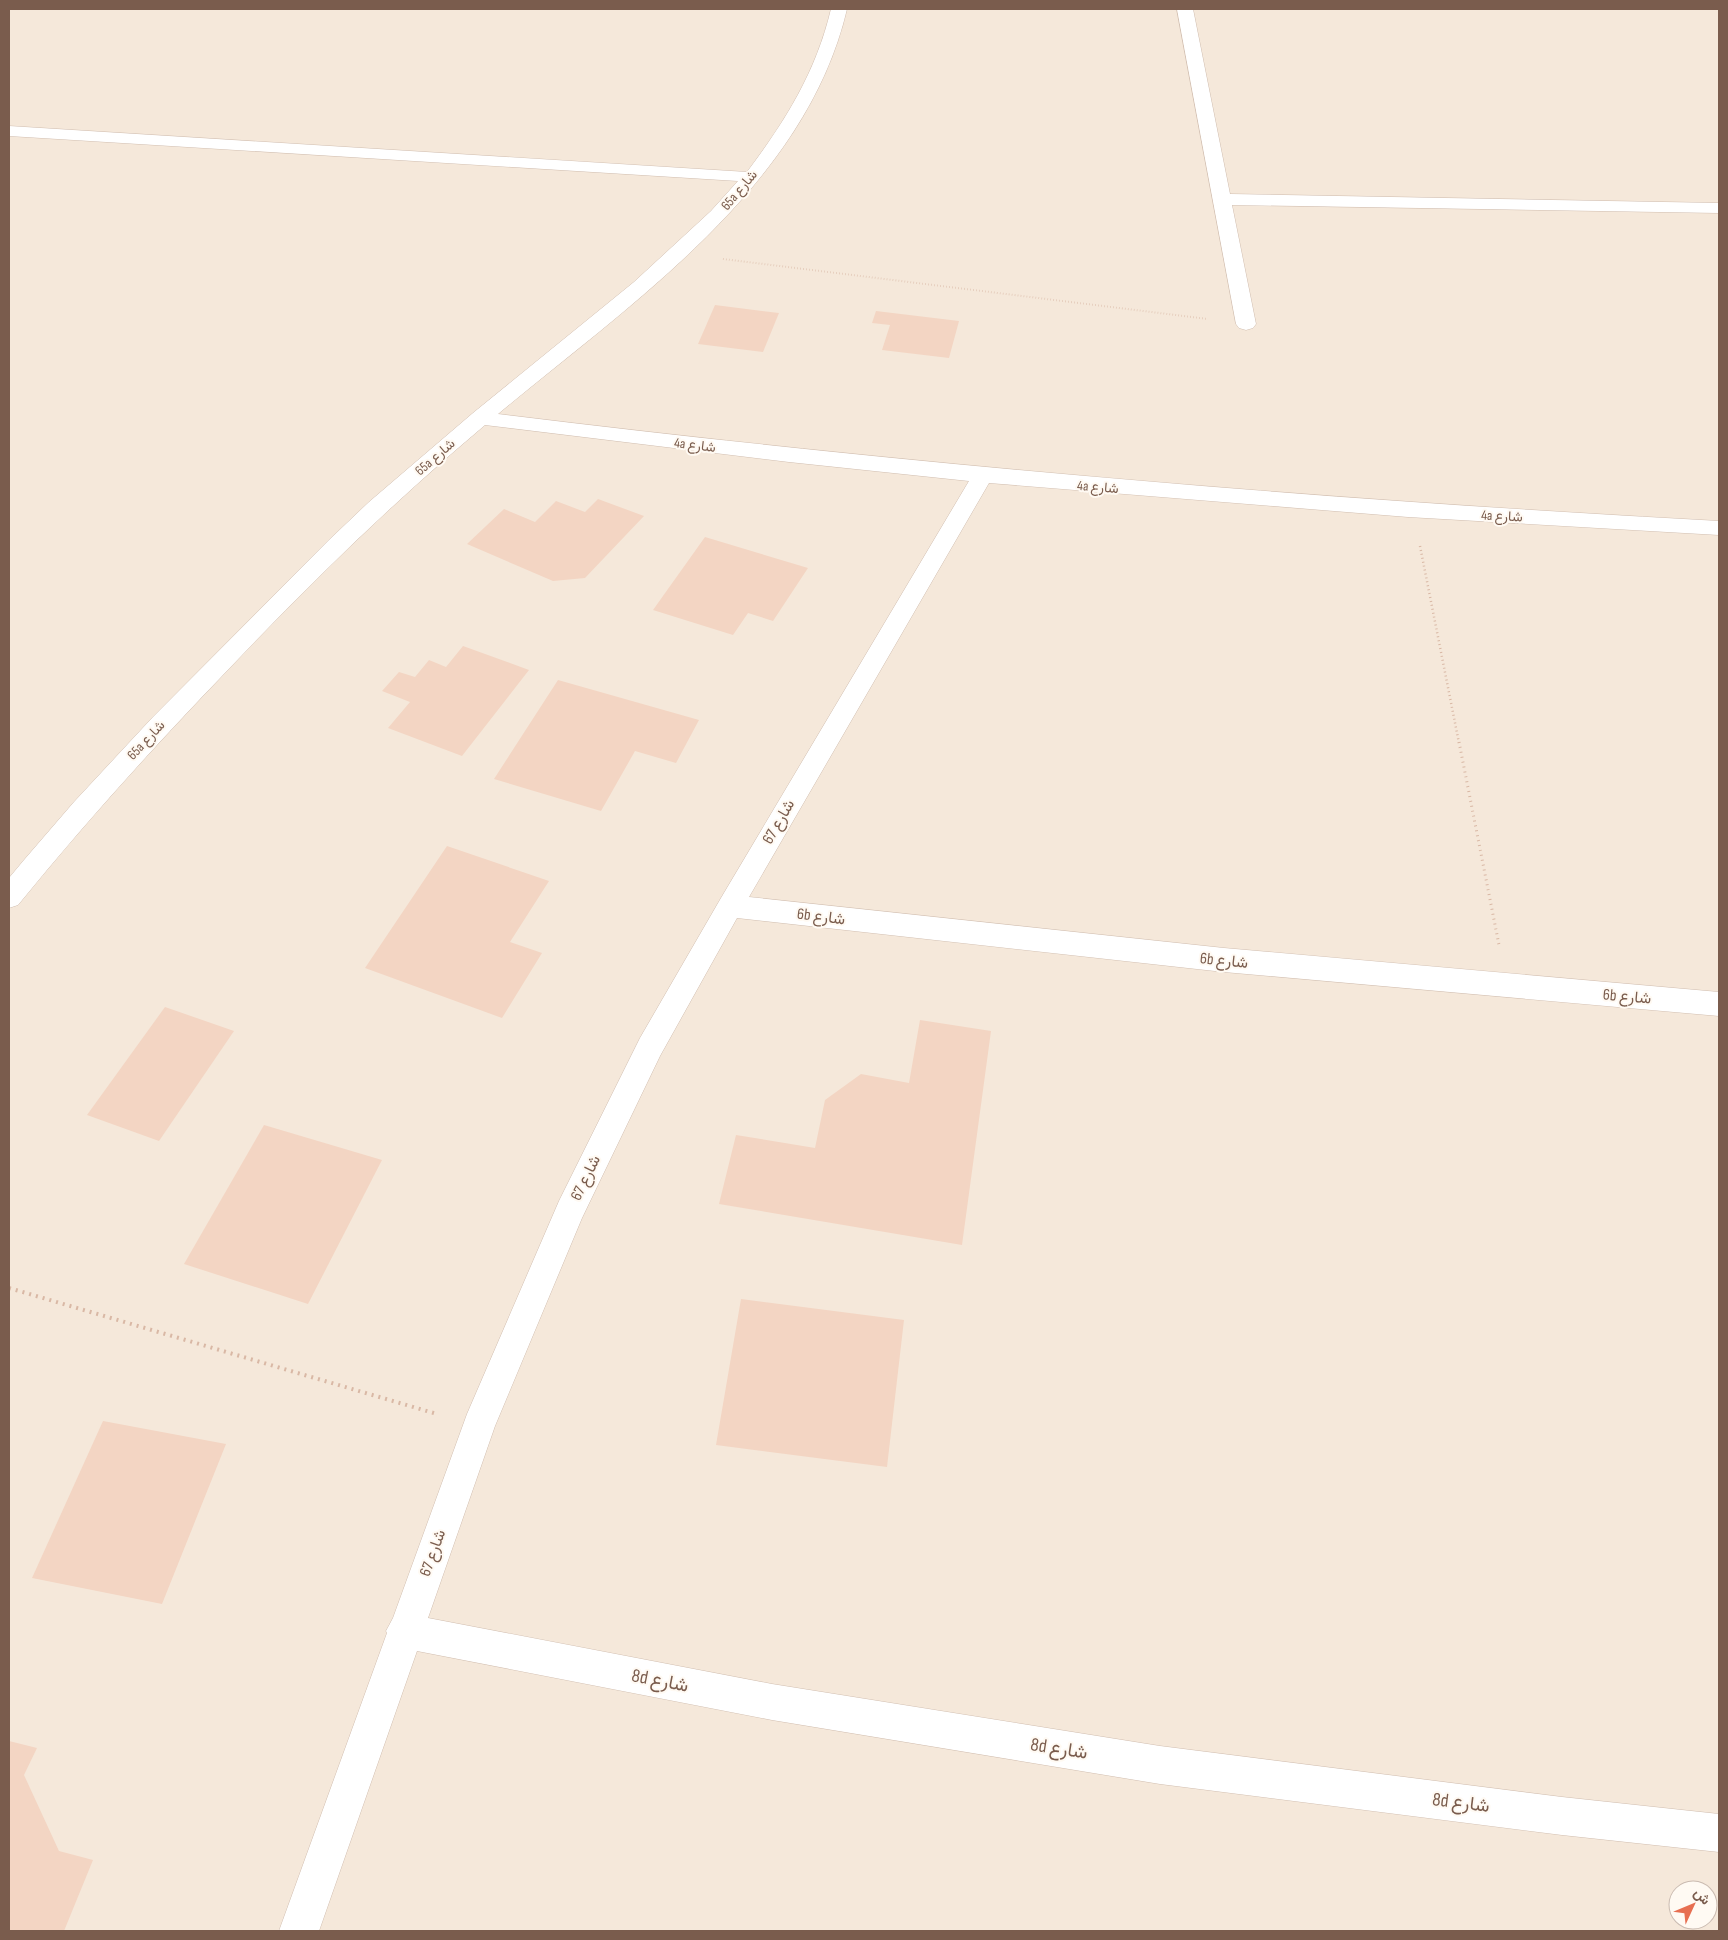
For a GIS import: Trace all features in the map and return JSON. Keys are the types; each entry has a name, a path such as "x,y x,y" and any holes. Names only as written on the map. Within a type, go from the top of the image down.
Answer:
{"street":[{"name":"65a شارع","path":"9,897 145,740 264,616 375,509 480,418 678,254 717,215 750,177 785,131 812,86 830,44 839,9"},
{"path":"1185,9 1246,324"},
{"path":"9,131 750,177"},
{"path":"1221,199 1719,208"},
{"name":"4a شارع","path":"480,418 643,439 982,476 1172,493 1414,511 1719,528"},
{"name":"شارع 67","path":"299,1931 404,1631 479,1426 570,1211 650,1046 982,476"},
{"name":"6b شارع","path":"730,906 1011,939 1242,963 1719,1004"},
{"name":"8d شارع","path":"404,1631 772,1702 1160,1765 1562,1816 1719,1833"}],"path":[{"path":"678,254 1246,324"},
{"path":"1414,511 1508,987"},
{"path":"9,1288 479,1426"}],"shaded area":[{"path":"9,9 1719,9 1719,1931 9,1931"}],"building":[{"path":"715,305 779,313 763,352 698,344"},
{"path":"876,311 959,321 949,358 882,350 890,325 872,323"},
{"path":"598,499 644,516 585,578 553,581 467,544 504,509 535,522 556,501 585,512"},
{"path":"705,537 808,568 773,621 748,613 733,635 653,610"},
{"path":"463,646 529,670 462,756 388,728 410,702 382,691 399,672 415,677 429,660 446,667"},
{"path":"558,680 699,720 676,763 635,751 601,811 494,779"},
{"path":"447,846 549,881 510,942 542,953 502,1018 365,968"},
{"path":"165,1007 234,1031 159,1141 87,1115"},
{"path":"920,1020 991,1031 962,1245 719,1204 736,1135 815,1148 825,1100 861,1074 909,1083"},
{"path":"264,1125 382,1160 308,1304 184,1264"},
{"path":"741,1299 904,1320 887,1467 716,1445"},
{"path":"103,1421 226,1444 162,1604 32,1578"},
{"path":"9,1741 37,1748 24,1775 59,1851 93,1860 64,1931 9,1931"}]}
